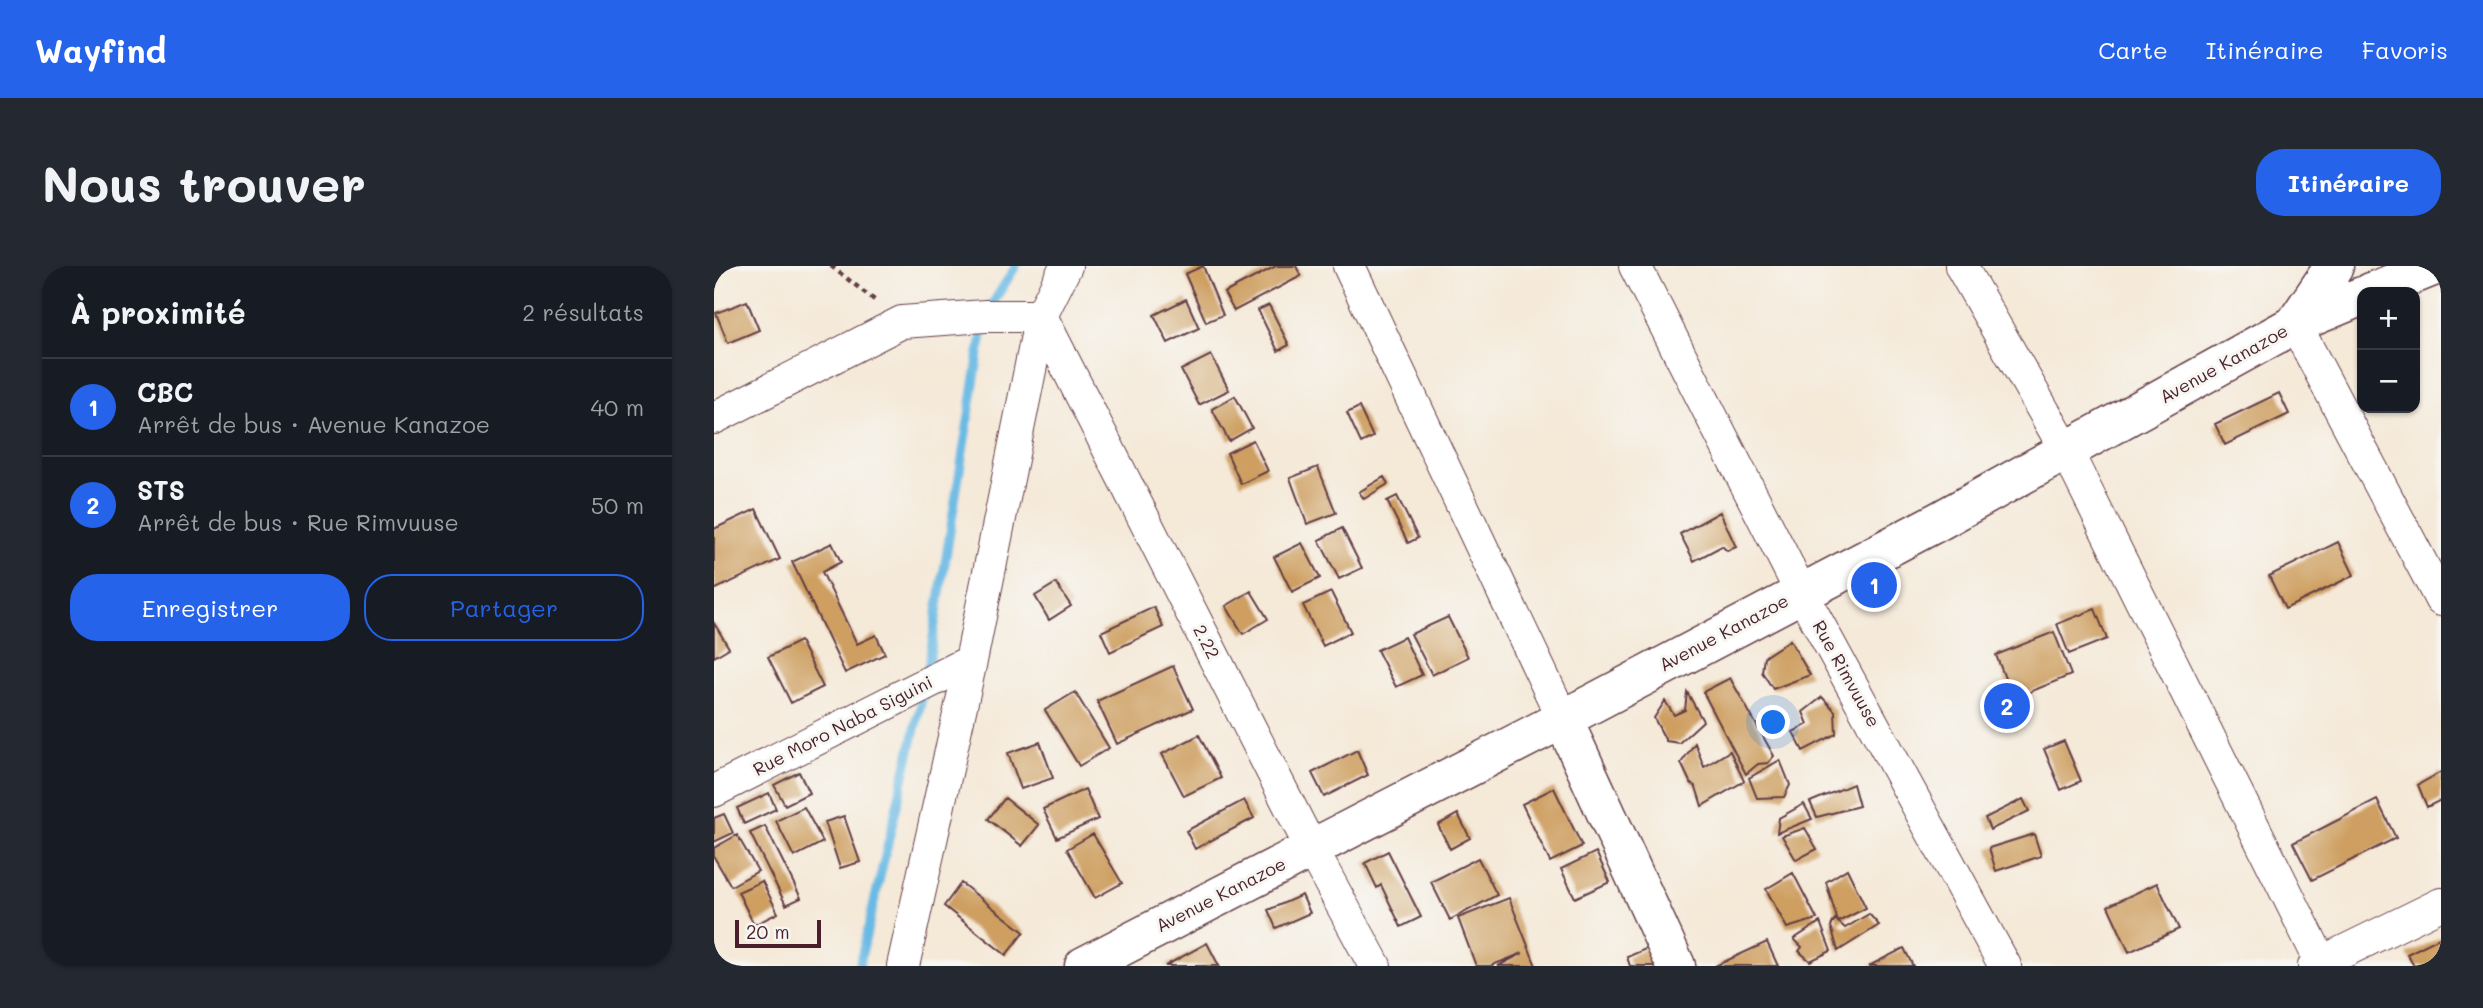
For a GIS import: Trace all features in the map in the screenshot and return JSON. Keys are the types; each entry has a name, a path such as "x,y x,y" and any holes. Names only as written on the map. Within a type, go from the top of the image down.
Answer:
{"street":[{"path":"903,966 971,660 1041,316 1066,266"},
{"path":"1349,266 1563,719 1676,966"},
{"name":"Rue Rimvuuse","path":"1636,266 1801,592 2005,966"},
{"path":"1961,266 2067,452 2319,965 2441,904"},
{"path":"2334,266 2295,324 2441,600"},
{"path":"2383,287 2435,266"},
{"name":"Avenue Kanazoe","path":"1084,966 1563,719 2067,452 2295,324 2357,298"},
{"path":"714,418 902,322 985,316 1041,316"},
{"name":"2.22","path":"1041,316 1311,848 1375,966"},
{"name":"Rue Moro Naba Siguini","path":"714,791 971,660"}],"path":[{"path":"831,266 902,322"}],"building":[{"path":"1203,266 1223,315 1206,322 1185,274"},
{"path":"1276,266 1296,266 1301,276 1234,311 1224,293"},
{"path":"1186,299 1199,328 1168,343 1154,315"},
{"path":"747,301 759,330 728,343 716,313"},
{"path":"1269,305 1289,345 1278,351 1258,310"},
{"path":"1211,355 1229,390 1199,405 1181,370"},
{"path":"2279,393 2289,414 2225,445 2215,424"},
{"path":"1235,396 1252,428 1229,441 1212,409"},
{"path":"1359,407 1373,437 1361,443 1347,413"},
{"path":"1253,440 1268,471 1241,484 1227,453"},
{"path":"1318,467 1336,513 1307,524 1290,478"},
{"path":"1384,477 1388,484 1364,499 1359,492"},
{"path":"1397,496 1418,538 1408,543 1387,501"},
{"path":"756,509 780,559 714,590 714,529"},
{"path":"1720,512 1736,547 1727,551 1722,546 1694,561 1680,534"},
{"path":"1342,528 1362,568 1339,579 1319,540"},
{"path":"2338,542 2354,575 2285,609 2269,576"},
{"path":"832,543 841,562 822,572 857,644 876,635 885,654 845,673 792,562"},
{"path":"1302,543 1320,578 1292,592 1274,557"},
{"path":"1056,583 1071,606 1049,620 1035,596"},
{"path":"1251,591 1268,619 1243,634 1226,606"},
{"path":"1331,592 1351,632 1323,646 1303,605"},
{"path":"1154,607 1163,627 1110,652 1101,632"},
{"path":"2095,609 2107,639 2069,654 2057,624"},
{"path":"1448,617 1468,657 1432,675 1411,634"},
{"path":"714,623 729,648 714,657"},
{"path":"2054,632 2071,675 2013,699 1996,655"},
{"path":"1404,637 1422,675 1396,687 1377,650"},
{"path":"1790,640 1810,675 1773,689 1762,672 1764,657"},
{"path":"800,641 823,687 791,703 768,657"},
{"path":"1173,666 1193,709 1117,744 1097,701"},
{"path":"1730,678 1774,756 1768,763 1758,764 1746,774 1703,692"},
{"path":"1075,692 1109,748 1079,766 1045,710"},
{"path":"1687,692 1703,721 1679,743 1666,741 1654,718 1665,701 1674,715 1685,710"},
{"path":"1822,697 1835,711 1836,734 1803,751 1793,732 1808,724 1803,712"},
{"path":"1199,735 1221,778 1184,796 1162,754"},
{"path":"2064,741 2081,781 2061,790 2044,749"},
{"path":"1040,742 1053,778 1021,789 1008,753"},
{"path":"1695,743 1704,767 1730,751 1744,781 1702,806 1696,787 1690,782 1681,763"},
{"path":"1357,750 1368,775 1324,797 1312,773"},
{"path":"1780,760 1790,785 1784,797 1757,798 1749,778"},
{"path":"799,772 809,793 785,805 774,785"},
{"path":"2441,772 2441,800 2427,807 2418,785"},
{"path":"1853,784 1859,806 1817,817 1810,802"},
{"path":"1554,788 1582,846 1550,862 1522,804"},
{"path":"1085,789 1098,819 1057,838 1043,809"},
{"path":"769,793 776,809 744,824 737,808"},
{"path":"1005,798 1039,825 1022,846 988,819"},
{"path":"2023,799 2029,811 1990,830 1985,818"},
{"path":"1244,800 1254,818 1195,849 1186,831"},
{"path":"2377,800 2396,838 2312,880 2293,843"},
{"path":"1804,804 1812,819 1777,833 1779,818"},
{"path":"804,807 823,842 794,857 776,821"},
{"path":"724,814 733,833 714,842 714,818"},
{"path":"1458,814 1470,838 1450,849 1438,825"},
{"path":"844,816 860,862 840,868 825,822"},
{"path":"765,826 801,898 786,905 750,833"},
{"path":"1805,828 1817,849 1796,860 1782,836"},
{"path":"1093,834 1122,883 1095,898 1067,849"},
{"path":"2034,834 2041,856 1996,871 1989,848"},
{"path":"737,835 758,871 731,886 714,857 714,848"},
{"path":"1388,851 1421,917 1401,927 1381,885 1377,888 1365,863"},
{"path":"1596,852 1610,882 1575,898 1561,869"},
{"path":"1478,858 1497,895 1450,920 1431,882"},
{"path":"1847,869 1866,908 1838,922 1826,882"},
{"path":"1793,873 1817,919 1787,928 1766,889"},
{"path":"762,881 778,913 754,925 738,892"},
{"path":"961,883 1024,932 1006,955 944,906"},
{"path":"2157,883 2179,929 2129,952 2108,906"},
{"path":"1302,895 1310,913 1276,928 1268,910"},
{"path":"1509,898 1536,966 1498,966 1523,953 1490,966 1476,966 1458,918"},
{"path":"1869,914 1879,925 1838,951 1831,926 1835,919 1845,928"},
{"path":"1820,922 1831,951 1810,961 1799,951 1802,947 1794,939"},
{"path":"2441,937 2441,966 2414,966 2407,954"},
{"path":"1767,942 1778,966 1715,966"},
{"path":"1207,943 1219,966 1165,966"},
{"path":"1650,947 1658,966 1630,966 1627,957"},
{"path":"1904,948 1913,966 1869,966"}],"waterway":[{"path":"989,309 1016,266"},
{"path":"927,674 984,322"},
{"path":"859,966 923,695"}],"place":[{"name":"CBC","path":"1874,585"},
{"name":"STS","path":"2007,706"}]}
